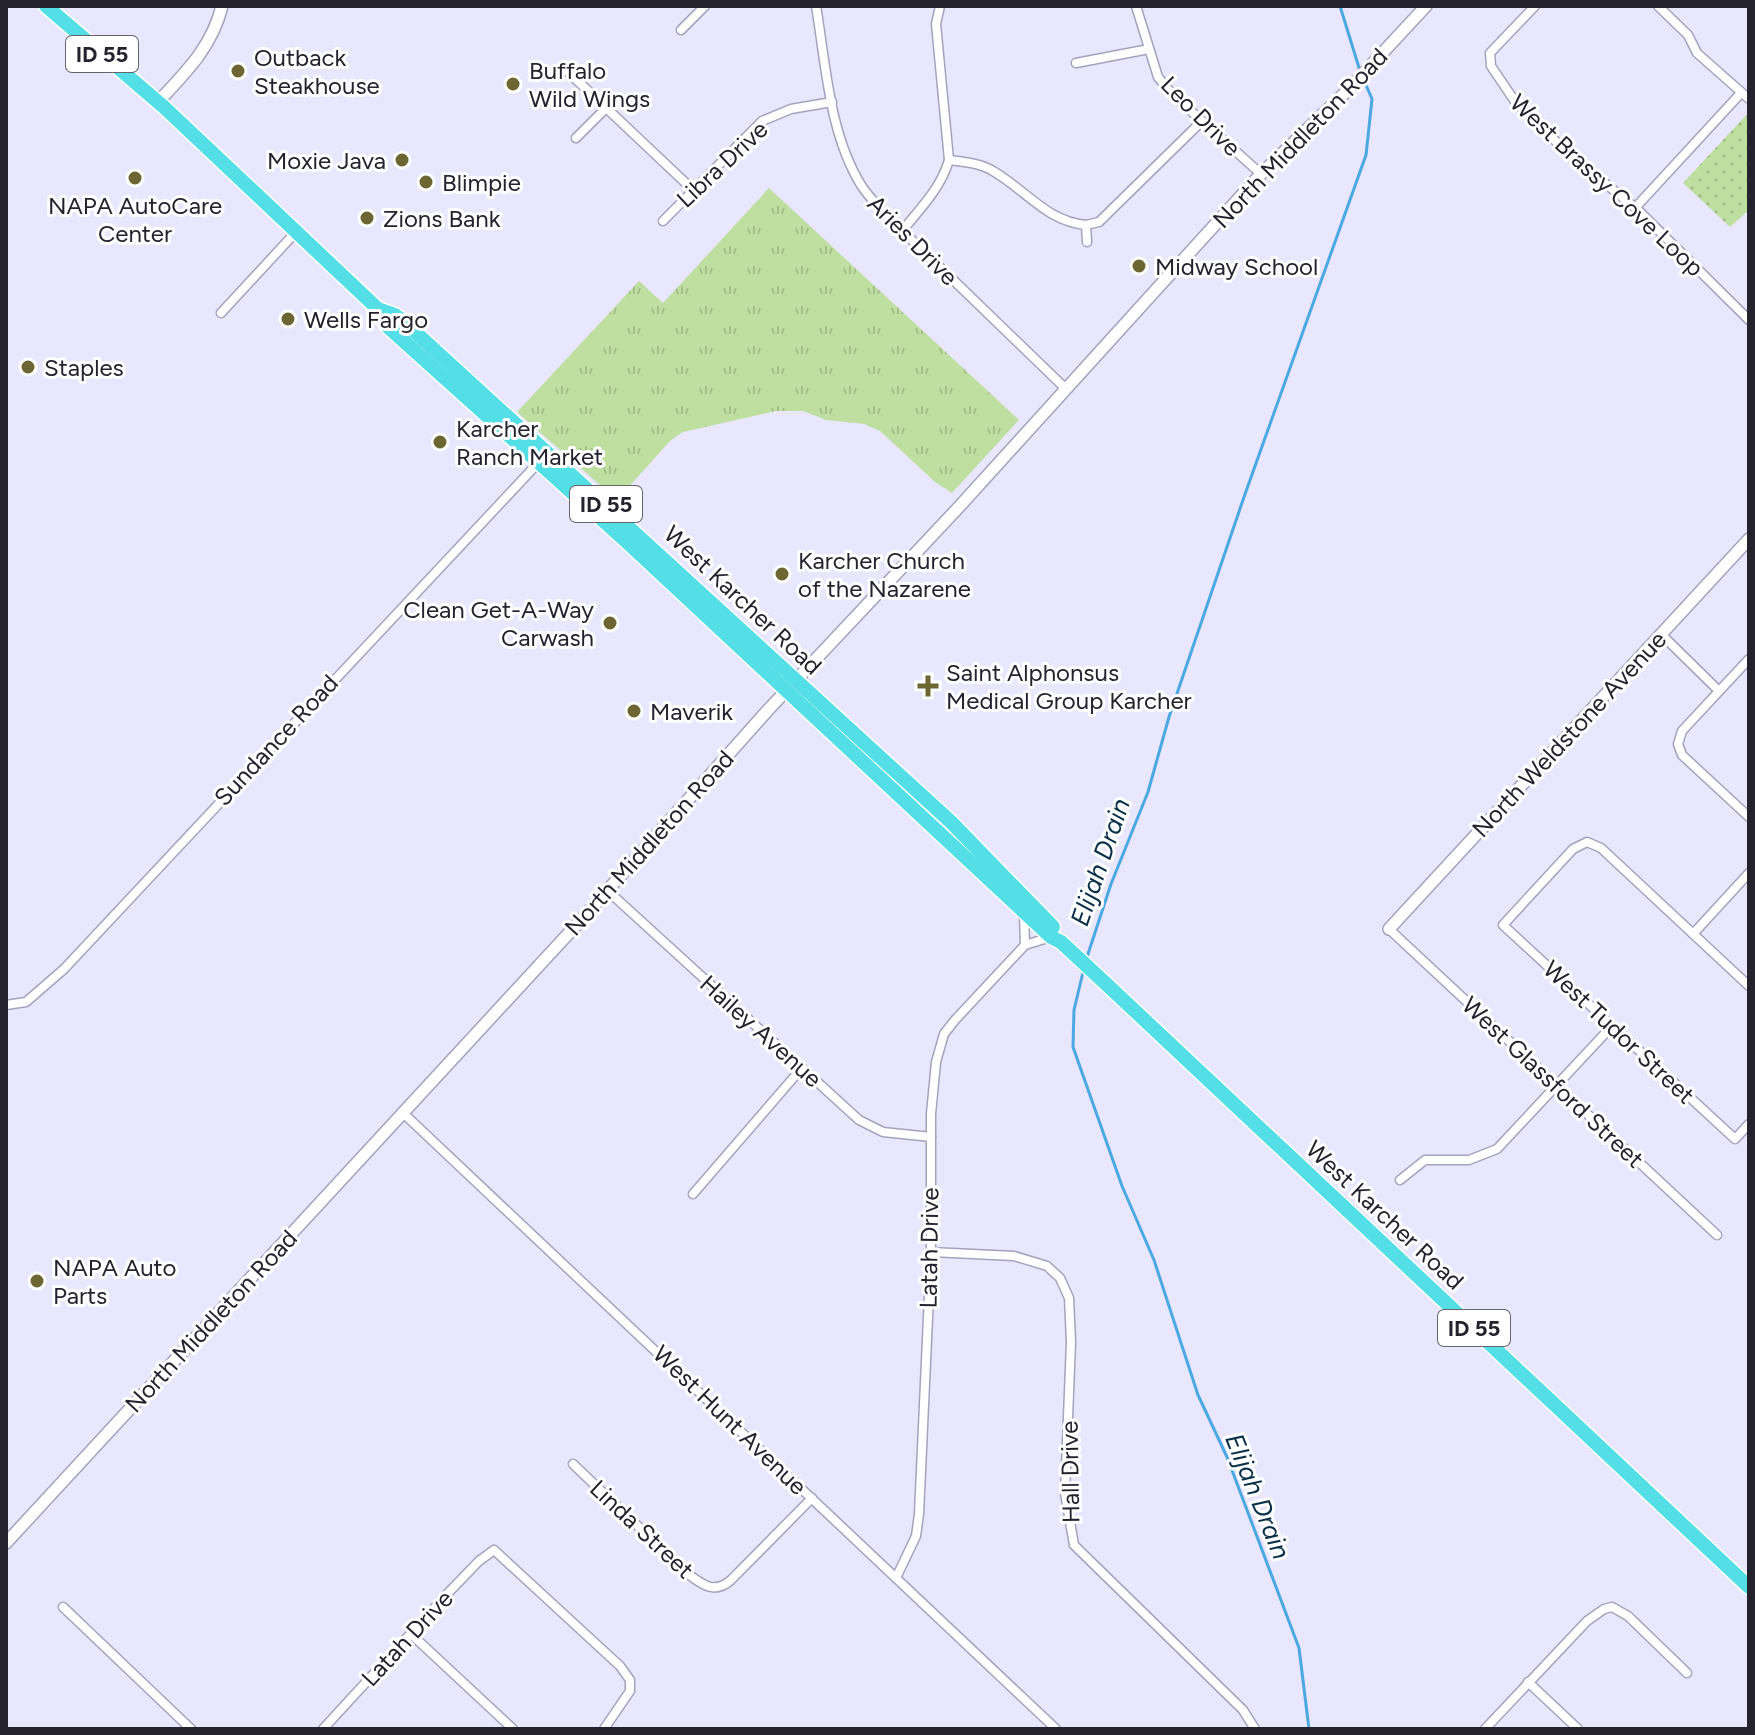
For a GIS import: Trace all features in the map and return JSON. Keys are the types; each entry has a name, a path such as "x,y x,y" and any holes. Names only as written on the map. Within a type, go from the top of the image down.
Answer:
{"highway":[{"name":"West Karcher Road","path":"46,6 158,102 378,309 387,326 951,822 1046,920 1059,942"},
{"name":"West Karcher Road","path":"378,309 395,315 414,331 792,685 1024,912 1103,981 1749,1587"}],"street":[{"path":"158,102 201,56 217,28 222,6"},
{"path":"681,30 705,6"},
{"name":"Aries Drive","path":"816,6 832,102 848,161 862,187 902,231 1066,389"},
{"path":"902,231 945,176 949,160 936,24 940,6"},
{"name":"Leo Drive","path":"1136,6 1158,77 1172,94 1261,174"},
{"name":"North Middleton Road","path":"6,1543 608,891 792,685 1261,174 1348,90 1426,6"},
{"name":"West Brassy Cove Loop","path":"1535,6 1490,53 1491,66 1516,103 1568,153 1635,208 1749,320"},
{"path":"1635,208 1745,96 1697,53 1688,35 1658,6"},
{"path":"1076,63 1149,49"},
{"path":"565,69 692,189"},
{"name":"Libra Drive","path":"663,221 762,121 791,109 832,102"},
{"path":"576,138 606,108"},
{"path":"949,160 991,170 1053,216 1086,225 1099,222 1202,121"},
{"path":"1086,225 1087,242"},
{"path":"221,313 295,233"},
{"name":"Sundance Road","path":"6,1005 26,1002 64,969 539,462"},
{"name":"North Weldstone Avenue","path":"1389,929 1749,539"},
{"path":"1661,634 1719,691"},
{"path":"1749,659 1682,731 1678,744 1682,755 1749,817"},
{"name":"West Tudor Street","path":"1693,934 1601,848 1587,842 1573,849 1503,925 1735,1139 1749,1124"},
{"path":"1749,873 1693,934 1749,986"},
{"name":"Hailey Avenue","path":"608,891 801,1069 873,1129 931,1137"},
{"path":"1024,912 1025,945 1059,942"},
{"name":"West Glassford Street","path":"1389,929 1717,1235"},
{"name":"Latah Drive","path":"896,1578 916,1536 919,1514 936,1062 944,1034 1025,945"},
{"path":"1400,1180 1425,1160 1469,1160 1497,1149 1612,1026"},
{"path":"693,1194 801,1069"},
{"name":"West Hunt Avenue","path":"402,1112 1056,1729"},
{"name":"Hall Drive","path":"931,1252 1014,1256 1047,1266 1060,1278 1069,1298 1071,1342 1065,1493 1074,1545 1243,1710 1255,1729"},
{"name":"Linda Street","path":"573,1464 687,1573 704,1586 714,1588 722,1587 731,1580 812,1498"},
{"name":"Latah Drive","path":"323,1729 469,1571 494,1550 608,1654 630,1680 630,1691 604,1729"},
{"path":"63,1607 191,1729"},
{"path":"1485,1729 1587,1621 1604,1609 1612,1607 1628,1616 1687,1673"},
{"path":"411,1634 513,1729"},
{"path":"1528,1682 1578,1729"}],"green space":[{"path":"1749,112 1749,210 1730,227 1683,183"},
{"path":"769,188 1019,420 952,493 935,482 880,431 864,424 826,420 803,411 776,411 683,432 670,441 617,500 517,412 639,281 663,303"}],"waterway":[{"name":"Elijah Drain","path":"1340,6 1360,71"},
{"name":"Elijah Drain","path":"1087,957 1111,884 1148,792 1169,717 1244,497 1366,155 1372,99 1363,78"},
{"name":"Elijah Drain","path":"1084,968 1074,1010 1073,1047 1122,1186 1154,1260 1198,1395 1227,1457 1299,1648 1309,1729"}],"place":[{"name":"Outback Steakhouse","path":"238,71"},
{"name":"Buffalo Wild Wings","path":"513,84"},
{"name":"Moxie Java","path":"402,160"},
{"name":"NAPA AutoCare Center","path":"135,178"},
{"name":"Blimpie","path":"426,182"},
{"name":"Zions Bank","path":"367,218"},
{"name":"Midway School","path":"1139,266"},
{"name":"Wells Fargo","path":"288,319"},
{"name":"Staples","path":"28,367"},
{"name":"Karcher Ranch Market","path":"440,442"},
{"name":"Karcher Church of the Nazarene","path":"782,574"},
{"name":"Clean Get-A-Way Carwash","path":"610,623"},
{"name":"Saint Alphonsus Medical Group Karcher","path":"928,686"},
{"name":"Maverik","path":"634,711"},
{"name":"NAPA Auto Parts","path":"37,1281"}]}
